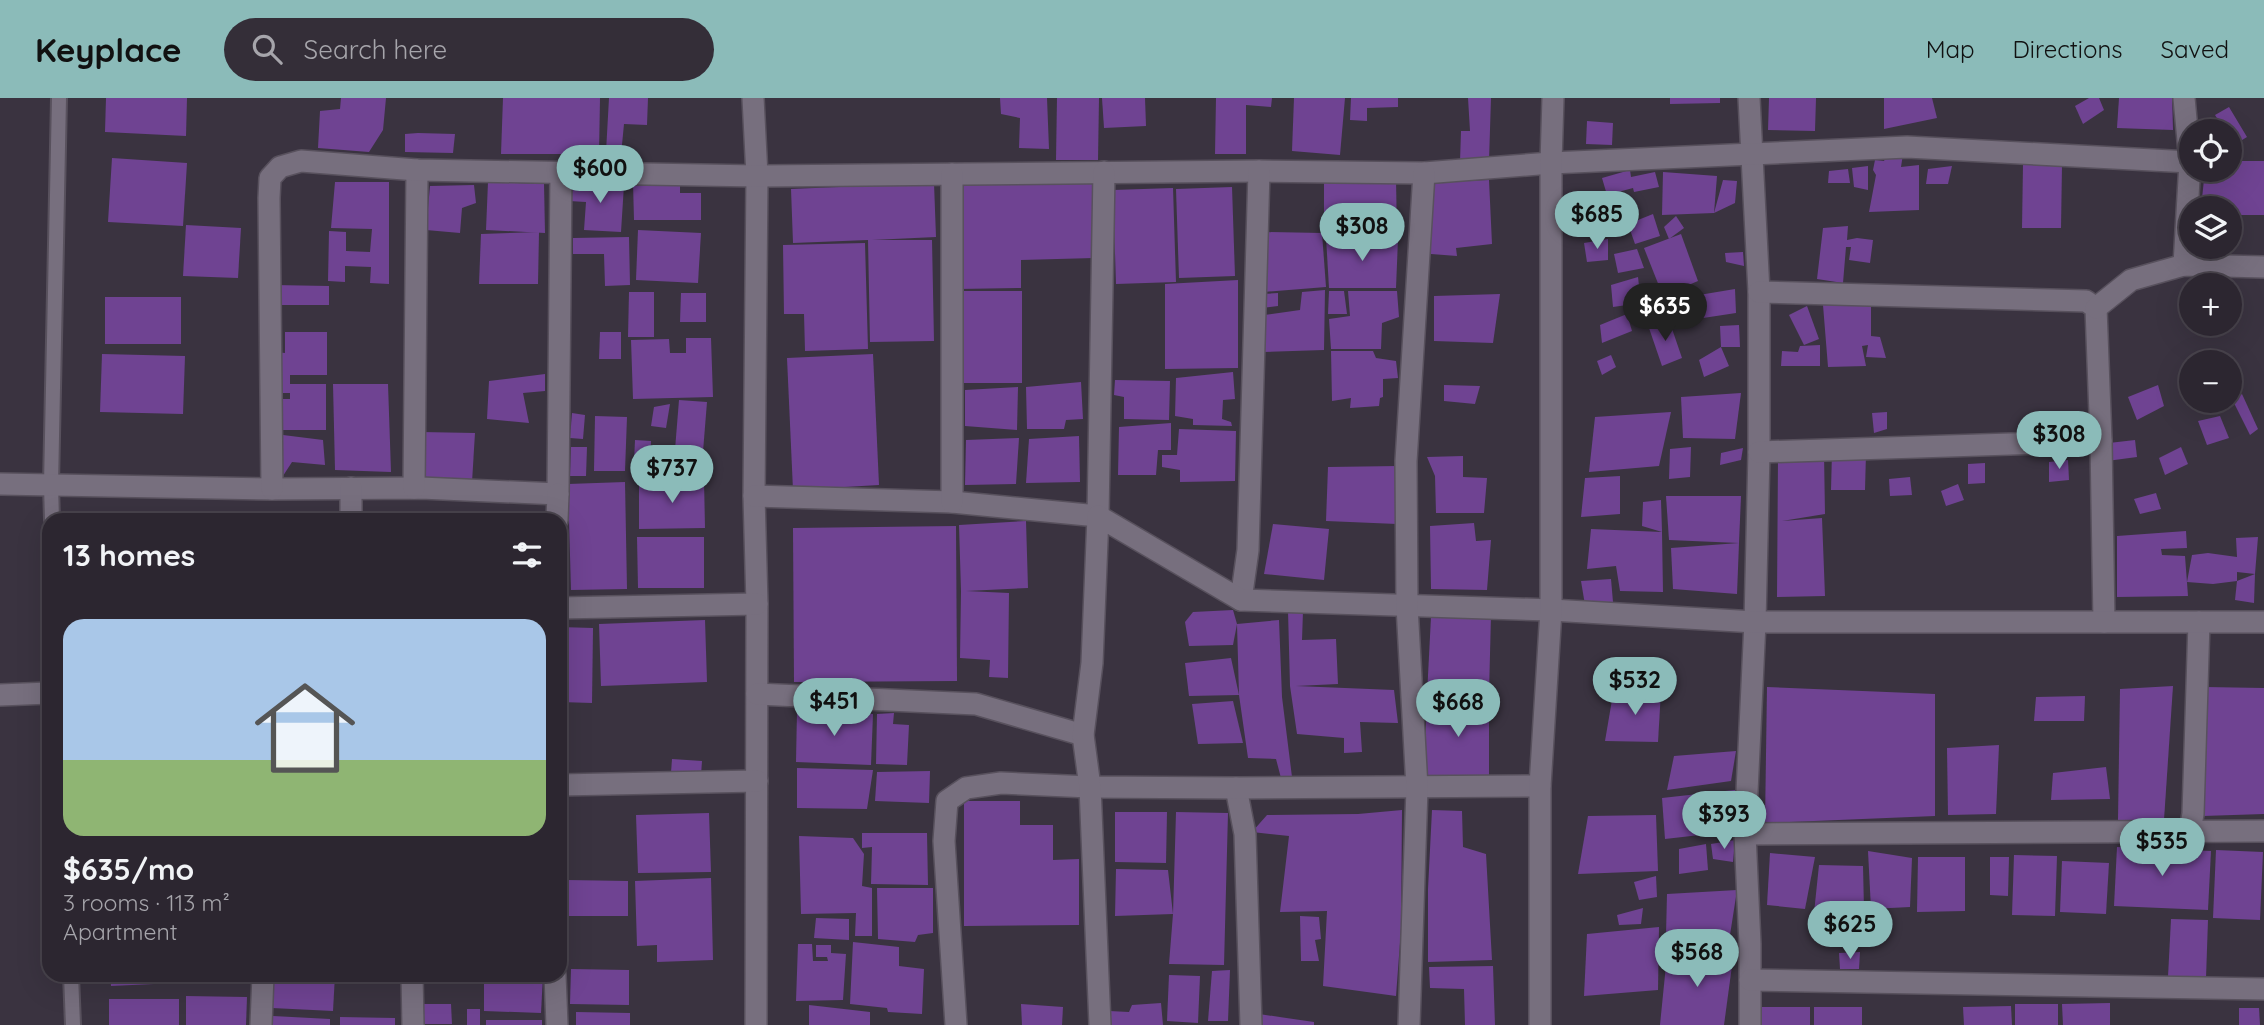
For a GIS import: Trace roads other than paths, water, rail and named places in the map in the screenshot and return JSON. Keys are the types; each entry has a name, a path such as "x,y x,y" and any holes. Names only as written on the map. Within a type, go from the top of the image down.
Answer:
{"street":[{"path":"753,98 757,176 754,496 757,604 756,1025"},
{"path":"1540,1025 1540,786 1551,610 1553,98"},
{"path":"1749,98 1759,292 1755,622 1745,834 1750,944 1750,1025"},
{"path":"2184,98 2186,119"},
{"path":"272,489 270,178 280,167 300,162 417,170 757,176 1259,171 1424,173 1551,163 1907,147 2179,161"},
{"path":"414,488 417,170"},
{"path":"1241,600 1248,550 1259,171"},
{"path":"557,513 561,172"},
{"path":"1100,1025 1090,787 1083,735 1092,663 1098,516 1104,172"},
{"path":"1409,1025 1418,788 1407,606 1406,461 1424,173"},
{"path":"952,174 952,502"},
{"path":"2184,265 2189,182"},
{"path":"2096,308 2132,280 2184,265 2264,267"},
{"path":"1759,292 2086,301 2096,308"},
{"path":"2096,308 2104,622"},
{"path":"1759,452 2101,440"},
{"path":"0,484 272,489 414,488 558,494"},
{"path":"351,488 351,513"},
{"path":"754,496 952,502 1098,516 1241,600 1551,610 1755,622 2264,622"},
{"path":"567,608 757,604"},
{"path":"2190,830 2193,814 2199,622"},
{"path":"0,695 42,693"},
{"path":"757,694 976,704 1083,735"},
{"path":"567,785 757,780"},
{"path":"956,1025 944,841 947,802 965,788 1001,783 1090,787 1236,788 1540,786"},
{"path":"1236,788 1245,834 1251,1025"},
{"path":"1745,834 2264,831"},
{"path":"1750,981 2264,989"},
{"path":"261,1025 262,982"},
{"path":"412,982 412,1025"},
{"path":"555,982 556,1025"}],"lane":[{"path":"52,513 59,98"},
{"path":"71,982 73,1025"}]}
